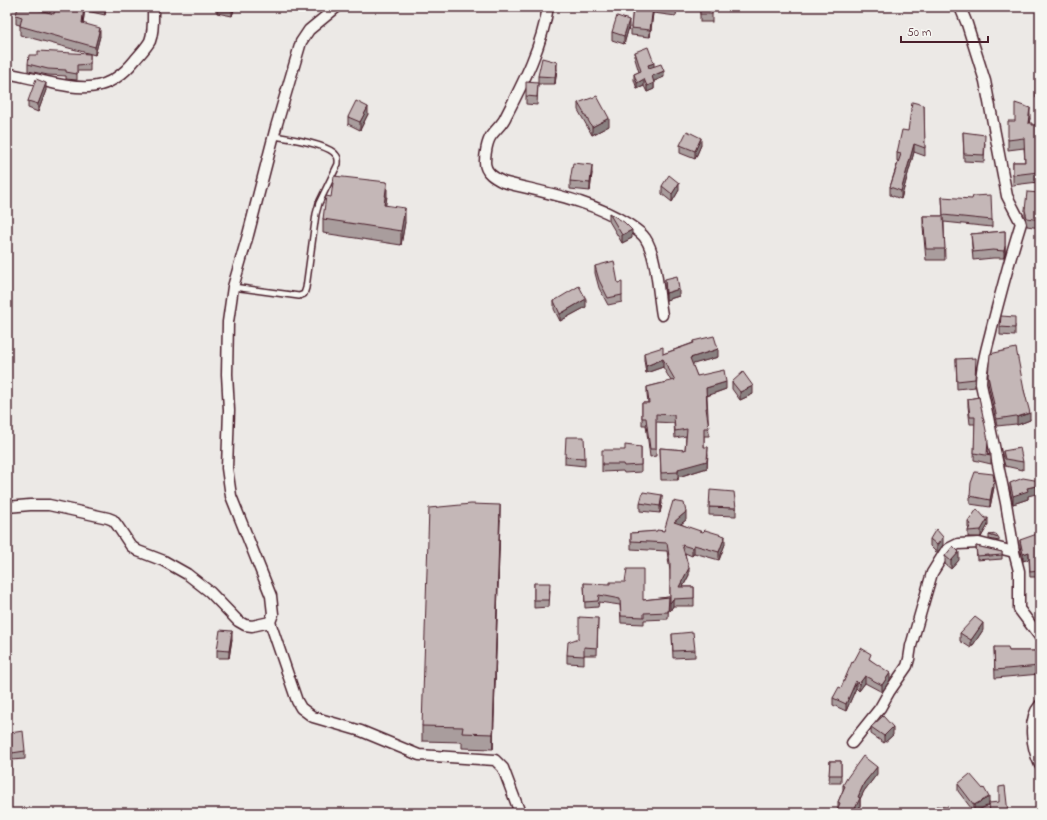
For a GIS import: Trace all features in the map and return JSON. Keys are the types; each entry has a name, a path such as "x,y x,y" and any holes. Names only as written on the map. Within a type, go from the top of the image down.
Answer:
{"street":[{"path":"7,73 68,87 87,88 103,85 125,71 150,40 153,7"},
{"path":"337,7 309,30 301,42 233,287 228,322 227,374 229,410 227,468 231,496 271,596 273,611 270,622 297,701 307,713 321,720 369,734 419,756 495,760 503,768 520,813"},
{"path":"548,7 541,39 534,56 505,118 489,140 485,163 486,167 492,175 503,182 584,204 616,216 638,231 645,238 650,248 662,315"},
{"path":"960,7 985,81 1007,196 1021,223 1007,269 981,374 982,394 1019,571 1018,609 1040,637"},
{"path":"7,507 30,504 48,505 113,520 132,546 138,551 164,561 187,574 210,592 238,621 245,626 270,622"},
{"path":"852,744 880,708 907,666 911,646 932,572 945,552 958,544 979,543 1014,552"},
{"path":"1040,705 1034,711 1032,728 1034,746 1040,765"}],"lane":[{"path":"233,287 299,296 304,294 306,288 316,214 319,203 338,164 338,158 332,151 322,147 306,142 274,136"}],"building":[{"path":"18,7 29,7 54,14 55,7 84,7 82,23 100,28 95,47 20,26 22,17 16,15"},
{"path":"633,7 653,7 650,30 631,28"},
{"path":"700,7 712,7 712,14 700,14"},
{"path":"617,16 629,20 624,36 612,32"},
{"path":"648,47 654,63 648,65 649,68 661,64 664,71 652,76 654,83 647,86 644,79 637,83 634,74 641,71 635,52"},
{"path":"38,51 90,54 90,64 77,65 77,74 66,72 66,70 48,69 28,64 29,55 38,55"},
{"path":"542,58 557,62 555,77 538,76"},
{"path":"36,79 46,83 38,104 28,101"},
{"path":"1036,80 1040,80 1040,91 1036,91"},
{"path":"526,82 538,83 537,97 526,96"},
{"path":"597,96 609,118 592,127 578,103"},
{"path":"356,101 368,107 360,122 348,117"},
{"path":"912,102 924,105 925,148 914,144 901,191 890,187 901,154 897,153 902,130 908,131"},
{"path":"1015,103 1030,108 1028,123 1032,123 1032,125 1040,125 1040,148 1037,148 1038,172 1013,175 1013,162 1025,162 1024,138 1008,140 1008,121 1015,121"},
{"path":"687,131 701,138 695,151 680,145"},
{"path":"963,132 985,135 984,155 964,154"},
{"path":"573,163 592,165 590,183 570,181"},
{"path":"669,175 679,183 672,194 662,186"},
{"path":"334,176 387,182 384,205 405,208 401,231 323,219 326,196 331,197"},
{"path":"1027,192 1040,193 1040,220 1027,218 1025,210"},
{"path":"991,195 992,220 943,215 942,197 972,199 973,196"},
{"path":"609,213 624,222 632,230 622,235"},
{"path":"923,216 943,216 945,249 926,249"},
{"path":"1005,231 1004,251 993,250 973,252 971,234"},
{"path":"614,261 618,283 622,282 622,295 608,298 599,280 595,266"},
{"path":"677,276 679,289 666,293 665,279"},
{"path":"579,286 586,299 560,314 554,301"},
{"path":"1001,316 1015,317 1015,328 1000,327"},
{"path":"714,336 718,349 690,358 697,376 724,370 726,382 706,388 706,408 709,428 704,428 704,447 708,447 707,461 678,469 678,472 661,473 660,448 685,450 687,429 675,431 674,415 656,414 656,449 650,449 646,418 642,418 642,403 649,403 647,387 675,380 663,359 646,366 644,353 663,347 663,354 694,343 693,341"},
{"path":"1016,348 1030,413 1017,417 997,419 988,376 990,354"},
{"path":"976,358 975,379 957,381 956,359"},
{"path":"743,372 753,386 740,392 732,382"},
{"path":"979,397 988,440 987,455 991,454 991,456 974,453 975,417 970,417 968,399"},
{"path":"566,437 584,437 585,458 565,457"},
{"path":"625,445 641,447 641,465 624,466 623,464 602,464 602,450 625,450"},
{"path":"1020,448 1023,462 1005,459 1003,451"},
{"path":"975,472 993,474 994,479 990,500 970,496 971,483"},
{"path":"1023,478 1040,481 1040,485 1027,488 1028,491 1013,496 1010,483"},
{"path":"710,490 734,492 736,508 709,507"},
{"path":"643,492 662,495 660,506 640,503"},
{"path":"673,501 684,503 686,512 674,522 703,532 705,530 725,536 719,552 694,545 692,548 682,545 689,568 679,587 694,587 694,598 673,599 670,603 670,563 667,543 631,541 631,533 657,530 664,531"},
{"path":"471,504 500,505 493,734 462,733 463,727 422,726 429,508"},
{"path":"977,509 985,518 988,518 981,530 968,531 971,524 968,522"},
{"path":"936,529 943,537 937,545 930,539"},
{"path":"996,534 999,538 989,535"},
{"path":"1037,534 1040,541 1040,570 1030,571 1029,552 1023,554 1020,540"},
{"path":"953,546 959,552 951,561 945,556"},
{"path":"976,546 1002,552 1002,555 977,556"},
{"path":"627,569 643,569 643,600 669,597 668,612 644,613 644,617 621,616 620,599 599,595 598,601 585,602 584,583 610,584 610,582 625,582"},
{"path":"534,583 550,583 549,600 534,600"},
{"path":"579,617 598,618 597,648 584,647 584,656 567,655 568,642 579,638"},
{"path":"975,617 983,623 971,640 960,633"},
{"path":"220,630 232,631 229,651 217,650"},
{"path":"693,632 695,650 673,651 672,634"},
{"path":"994,647 1008,647 1009,651 1040,651 1040,666 995,670"},
{"path":"861,648 871,654 869,659 890,673 882,685 865,676 859,684 856,681 846,704 833,698 839,687 841,688 852,662 853,663"},
{"path":"883,716 893,727 884,736 871,727"},
{"path":"23,731 25,751 12,753 10,733"},
{"path":"7,756 11,761 7,765"},
{"path":"863,756 877,767 864,783 858,797 860,798 853,813 836,813 840,803 838,802 845,786 843,785"},
{"path":"830,761 841,761 841,775 829,775"},
{"path":"970,774 983,789 984,788 989,797 974,805 958,784"},
{"path":"1005,786 1008,813 990,813 989,803 999,802 999,787"},
{"path":"936,806 948,807 947,813 935,813"}]}
